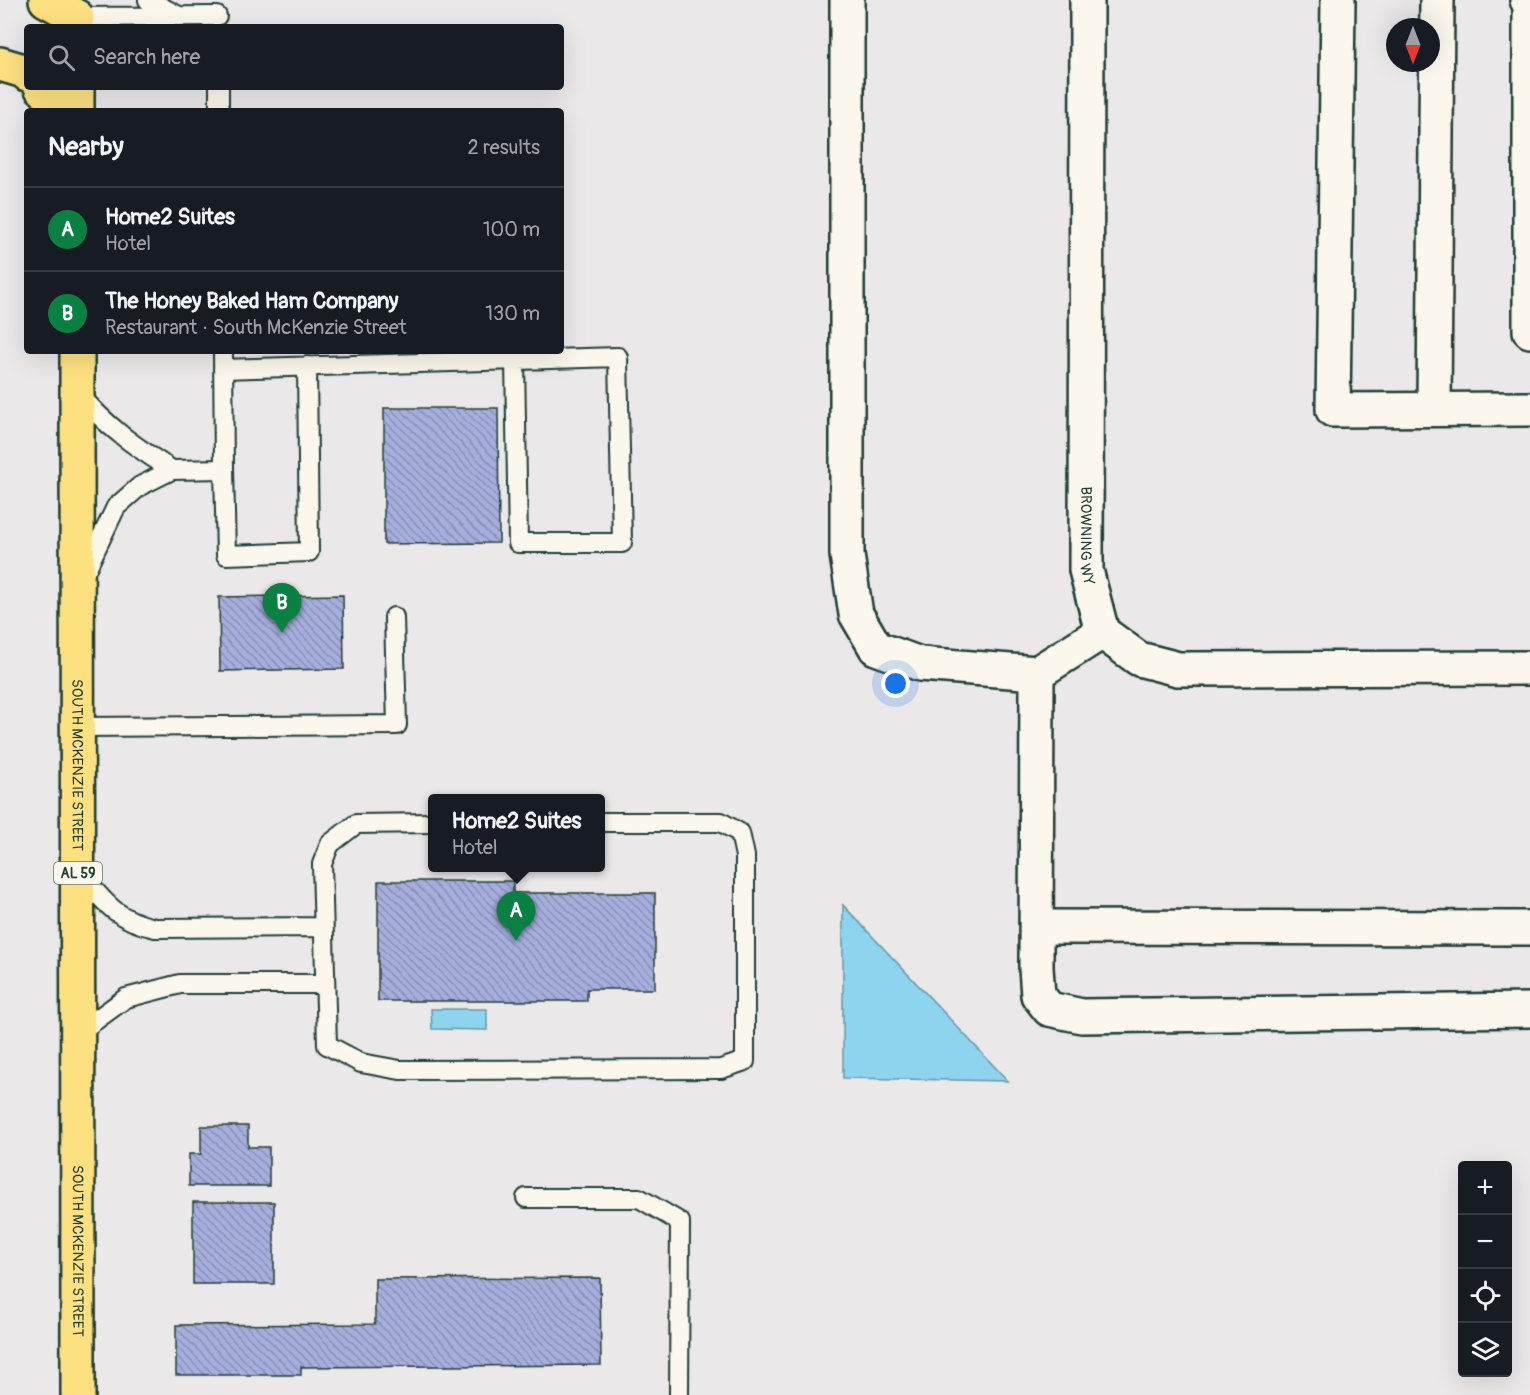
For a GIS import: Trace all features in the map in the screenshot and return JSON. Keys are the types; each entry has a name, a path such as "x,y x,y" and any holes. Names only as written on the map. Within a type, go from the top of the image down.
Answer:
{"main road":[{"path":"46,0 77,15"},
{"path":"0,64 24,71"},
{"path":"44,90 55,101 57,108"},
{"path":"77,90 78,108"},
{"name":"SOUTH MCKENZIE STREET","path":"77,354 78,1395"}],"street":[{"path":"847,0 847,555 856,614 876,648 920,664 1037,673 1102,632 1139,659 1178,669 1530,668"},
{"name":"BROWNING WY","path":"1086,0 1086,570 1102,632"},
{"path":"1338,0 1333,410 1530,409"},
{"path":"1434,409 1437,0"},
{"path":"1527,0 1530,5 1530,332"},
{"path":"1037,673 1038,995 1049,1009 1082,1016 1530,1010"},
{"path":"1037,927 1530,928"}],"lane":[{"path":"148,0 178,16"},
{"path":"77,15 218,14"},
{"path":"160,24 178,16"},
{"path":"80,108 93,90"},
{"path":"219,90 219,108"},
{"path":"307,366 309,552 226,555 223,360 307,366 618,357 622,543 518,543 515,360"},
{"path":"77,392 109,425 136,448 172,470"},
{"path":"77,589 116,507 140,486 172,470 224,469"},
{"path":"77,727 397,725 394,616"},
{"path":"428,823 356,824 330,844 322,864 327,1045 361,1063 400,1070 721,1069 745,1061 745,856 740,833 721,822 605,822"},
{"path":"78,870 110,909 137,925 155,928 323,927"},
{"path":"78,1033 126,998 180,984 324,984"},
{"path":"526,1198 639,1198 680,1222 679,1395"}],"water":[{"path":"843,905 1008,1081 843,1078"},
{"path":"431,1009 487,1009 487,1030 432,1029"}],"building":[{"path":"384,408 498,408 499,543 384,544"},
{"path":"343,595 344,669 220,671 219,597"},
{"path":"378,881 513,881 513,893 655,893 655,989 587,989 587,1001 378,1001"},
{"path":"201,1126 248,1126 248,1147 269,1147 269,1186 189,1186 189,1154 201,1154"},
{"path":"193,1202 274,1202 274,1284 193,1284"},
{"path":"600,1278 601,1365 301,1367 301,1375 176,1375 176,1325 375,1324 375,1279"}],"place":[{"name":"The Honey Baked Ham Company","path":"282,633"},
{"name":"Home2 Suites","path":"516,941"}]}
